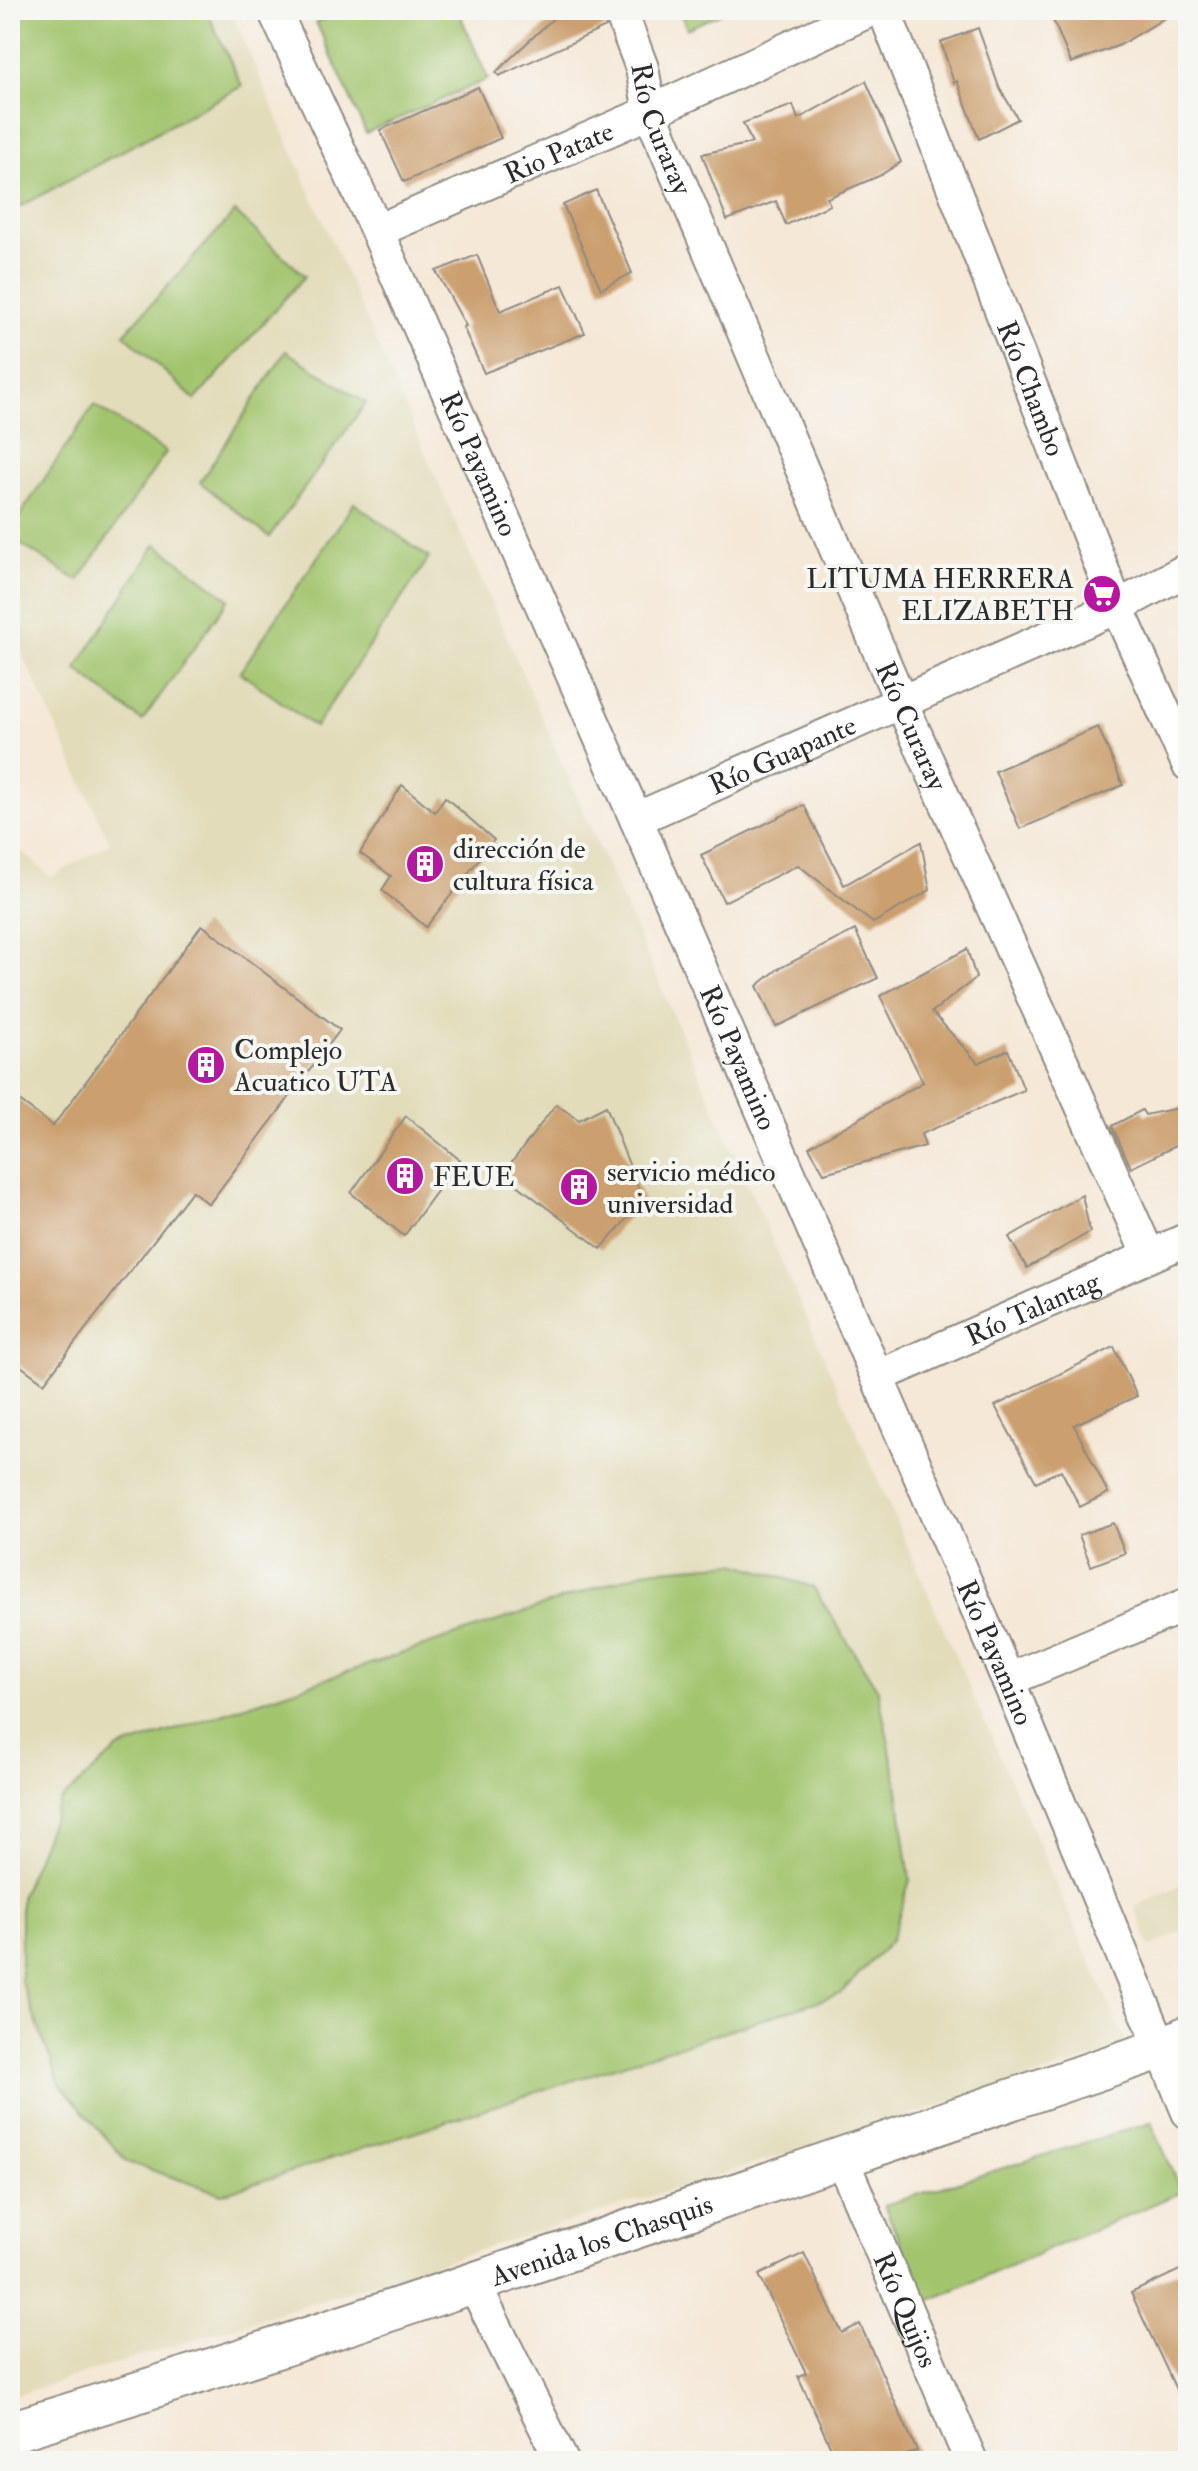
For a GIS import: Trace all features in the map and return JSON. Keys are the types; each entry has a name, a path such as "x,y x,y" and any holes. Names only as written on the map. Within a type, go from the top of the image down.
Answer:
{"street":[{"name":"Río Payamino","path":"274,10 377,231 636,819 1008,1680 1174,2042 1188,2112"},
{"name":"Río Curaray","path":"620,10 642,68 650,112 901,702 1149,1256"},
{"name":"Rio Patate","path":"377,231 650,112 871,10"},
{"name":"Río Chambo","path":"884,10 1117,607 1188,764"},
{"name":"Río Guapante","path":"636,819 1117,607 1188,569"},
{"name":"Río Talantag","path":"877,1377 1188,1239"},
{"path":"1008,1680 1188,1604"},
{"name":"Avenida los Chasquis","path":"10,2432 189,2377 473,2282 1174,2042"},
{"name":"Río Quijos","path":"841,2157 971,2461"},
{"path":"473,2282 562,2461"}],"shaded area":[{"path":"10,10 230,10 1128,2047 10,2397 10,841 51,877 110,843 10,628"},
{"path":"1188,1881 1188,1928 1150,1947 1134,1907"}],"green space":[{"path":"10,10 206,10 242,86 10,212"},
{"path":"343,10 458,10 488,79 366,133 316,22"},
{"path":"679,10 728,10 687,29"},
{"path":"235,212 305,276 195,400 124,334"},
{"path":"286,351 366,403 269,537 200,482"},
{"path":"94,405 166,452 78,581 10,537 10,530"},
{"path":"354,503 429,558 315,727 240,672"},
{"path":"156,544 229,599 142,721 76,669"},
{"path":"735,1563 813,1587 878,1690 897,1784 910,1880 891,1941 840,1994 222,2194 127,2162 60,2084 21,1982 21,1896 60,1801 118,1749 649,1570"},
{"path":"1151,2122 1182,2192 926,2302 884,2205"}],"building":[{"path":"562,10 601,10 606,27 499,76 496,72"},
{"path":"1049,10 1178,10 1120,45 1071,63"},
{"path":"978,28 999,87 1018,119 979,139 957,81 954,83 941,42"},
{"path":"866,81 901,162 879,176 827,198 830,205 786,225 776,201 727,220 702,154 752,143 743,123 793,105 798,119"},
{"path":"478,87 501,138 404,182 380,130"},
{"path":"596,190 632,273 601,289 563,205"},
{"path":"477,255 500,311 563,285 585,333 484,373 463,327 466,326 436,271"},
{"path":"1098,727 1123,785 1020,829 995,771"},
{"name":"dirección de cultura física","path":"402,785 435,812 445,797 494,840 426,927 382,890 391,876 360,853"},
{"path":"804,805 844,885 921,842 930,890 873,923 798,865 724,902 701,855"},
{"path":"202,925 340,1030 209,1204 192,1191 44,1383 10,1358 10,1094 53,1126"},
{"path":"855,930 878,978 776,1027 757,986 778,969"},
{"path":"967,949 976,978 932,1012 978,1063 1008,1050 1024,1090 921,1134 925,1146 824,1173 809,1147 923,1082 880,996"},
{"name":"servicio médico universidad","path":"556,1104 579,1120 606,1106 643,1200 601,1249 503,1174"},
{"path":"1188,1106 1188,1145 1175,1146 1131,1168 1112,1126 1142,1110 1145,1115"},
{"name":"FEUE","path":"406,1116 460,1160 404,1236 351,1193"},
{"path":"1082,1195 1090,1232 1027,1268 1009,1237"},
{"path":"1114,1347 1137,1396 1074,1425 1108,1493 1080,1507 1061,1470 1036,1482 995,1406"},
{"path":"1113,1523 1125,1553 1091,1566 1079,1535"},
{"path":"804,2253 842,2333 860,2324 917,2451 892,2461 837,2461 798,2376 806,2373 759,2275"},
{"path":"1188,2266 1188,2415 1131,2293"}],"place":[{"name":"LITUMA HERRERA ELIZABETH","path":"1102,594"},
{"name":"dirección de cultura física","path":"425,864"},
{"name":"Complejo Acuatico UTA","path":"206,1065"},
{"name":"FEUE","path":"405,1176"},
{"name":"servicio médico universidad","path":"579,1187"}]}
